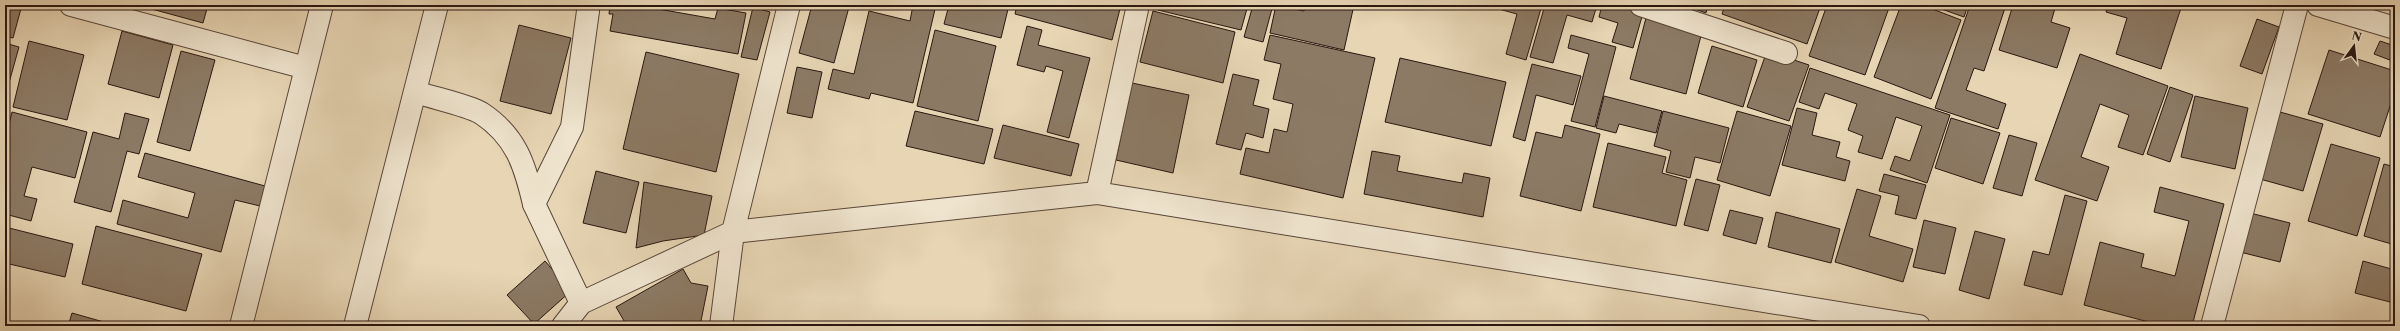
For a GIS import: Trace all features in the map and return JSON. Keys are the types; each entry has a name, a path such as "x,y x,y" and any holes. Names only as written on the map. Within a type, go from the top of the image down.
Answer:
{"street":[{"path":"71,5 93,8 306,68"},
{"path":"241,326 322,5"},
{"path":"355,326 437,5"},
{"path":"721,326 734,232 789,5"},
{"path":"1097,194 1138,5"},
{"path":"1640,5 1786,53"},
{"path":"2212,326 2297,5"},
{"path":"2318,5 2395,28"},
{"path":"534,204 572,128 588,11"},
{"path":"416,92 480,113 511,139 527,174 534,204 581,303"},
{"path":"563,326 581,303 734,232 1097,194 1919,326"}],"building":[{"path":"5,5 22,5 13,38 5,36"},
{"path":"137,5 208,5 203,23"},
{"path":"610,5 648,5 647,7 715,19 718,8 746,13 738,54 610,31 613,14 609,14"},
{"path":"812,5 841,5 849,7 834,63 799,53"},
{"path":"913,5 936,5 913,103 871,93 869,99 828,89 833,69 854,74 869,11 910,21"},
{"path":"949,5 1009,5 1001,38 944,24"},
{"path":"1017,5 1121,5 1112,40 1015,14"},
{"path":"1159,5 1248,5 1241,30 1158,10"},
{"path":"1253,5 1273,5 1263,42 1244,37"},
{"path":"1276,5 1304,11 1306,5 1354,5 1344,50 1270,33"},
{"path":"1484,5 1542,5 1526,60 1506,54 1517,14"},
{"path":"1545,5 1597,5 1592,22 1567,15 1553,63 1530,57"},
{"path":"1602,5 1615,5 1643,13 1633,48 1612,42 1618,23 1599,17"},
{"path":"1684,5 1708,5 1706,13"},
{"path":"1725,5 1821,5 1807,44 1722,14"},
{"path":"1827,5 1890,5 1865,75 1809,56"},
{"path":"1901,5 1922,5 1961,20 1931,99 1874,77"},
{"path":"1930,5 1968,5 1964,17"},
{"path":"1970,5 2006,5 1984,71 1974,68 1966,90 2006,104 1998,129 1935,108"},
{"path":"2013,5 2056,5 2051,22 2070,28 2057,68 1999,50"},
{"path":"2108,5 2182,5 2161,69 2116,54 2127,18 2106,12"},
{"path":"753,7 770,12 757,60 741,57"},
{"path":"1153,11 1235,32 1223,83 1140,62"},
{"path":"1647,14 1703,28 1686,94 1630,79"},
{"path":"2257,19 2279,27 2262,74 2240,66"},
{"path":"519,25 571,38 551,114 500,101"},
{"path":"1027,26 1042,30 1038,45 1090,58 1069,138 1047,132 1063,71 1046,66 1044,72 1017,65"},
{"path":"935,30 996,46 978,121 917,106"},
{"path":"122,31 173,45 159,98 108,84"},
{"path":"1270,35 1375,58 1343,198 1240,174 1246,148 1269,153 1274,129 1287,132 1293,104 1273,99 1281,64 1264,60"},
{"path":"1571,35 1616,47 1595,127 1571,121 1589,54 1568,48"},
{"path":"29,41 84,55 67,120 13,107"},
{"path":"2380,41 2395,46 2395,62 2374,54"},
{"path":"5,43 19,47 5,97"},
{"path":"1712,46 1757,60 1743,107 1698,93"},
{"path":"2329,50 2395,71 2395,91 2380,137 2308,114"},
{"path":"181,51 215,60 190,151 157,142"},
{"path":"1767,51 1809,65 1789,121 1747,107"},
{"path":"646,52 739,74 716,172 623,149"},
{"path":"2080,54 2168,86 2143,155 2118,147 2129,115 2100,104 2081,157 2109,167 2097,201 2035,180"},
{"path":"1400,58 1506,82 1491,146 1385,122"},
{"path":"1532,64 1581,76 1573,105 1536,95 1525,141 1513,137"},
{"path":"797,67 822,72 812,118 787,113"},
{"path":"1810,68 1950,115 1927,183 1890,170 1895,156 1910,161 1922,126 1896,117 1882,159 1858,152 1863,136 1848,130 1857,104 1825,93 1819,109 1799,102"},
{"path":"1233,74 1259,80 1253,105 1269,109 1263,138 1246,133 1241,150 1216,144"},
{"path":"1132,83 1189,95 1173,173 1116,160"},
{"path":"2170,87 2193,95 2170,162 2147,154"},
{"path":"1604,96 1662,111 1656,133 1619,124 1616,133 1596,128"},
{"path":"2195,96 2248,108 2235,169 2181,157"},
{"path":"1797,108 1817,113 1812,135 1840,142 1836,157 1850,161 1845,181 1782,165"},
{"path":"915,111 993,129 984,164 906,146"},
{"path":"1663,111 1729,128 1720,163 1695,157 1690,178 1666,172 1671,151 1654,146"},
{"path":"1737,111 1791,126 1770,196 1717,180"},
{"path":"12,112 87,132 75,178 32,167 24,196 37,199 31,221 5,214 5,140"},
{"path":"2280,112 2323,124 2303,191 2260,179"},
{"path":"125,113 149,119 139,154 127,151 111,212 74,202 93,132 119,139"},
{"path":"1951,118 2000,133 1983,184 1935,168"},
{"path":"1003,125 1079,144 1071,176 994,158"},
{"path":"1565,125 1600,134 1581,211 1520,196 1536,132 1562,138"},
{"path":"2009,135 2037,143 2022,196 1993,188"},
{"path":"1608,143 1666,157 1662,173 1687,180 1676,226 1593,207"},
{"path":"2331,144 2380,158 2357,236 2308,221"},
{"path":"1372,151 1400,156 1397,171 1462,183 1464,173 1490,178 1483,217 1364,194"},
{"path":"145,153 265,186 260,206 235,200 221,252 117,224 123,200 188,218 195,193 138,177"},
{"path":"2384,164 2395,167 2395,245 2364,236"},
{"path":"596,171 639,182 626,233 583,223"},
{"path":"1884,174 1926,185 1916,219 1895,214 1899,196 1879,191"},
{"path":"1696,179 1720,185 1708,231 1684,225"},
{"path":"644,182 712,196 704,235 663,241 636,248"},
{"path":"2160,187 2224,204 2192,326 2164,326 2084,305 2100,242 2144,254 2141,267 2175,276 2189,221 2154,212"},
{"path":"1857,189 1881,196 1869,236 1913,249 1903,282 1835,262"},
{"path":"2065,195 2087,201 2062,295 2024,285 2033,251 2049,255"},
{"path":"1730,210 1763,218 1756,244 1723,235"},
{"path":"1776,212 1840,229 1831,263 1768,247"},
{"path":"2250,213 2290,223 2280,262 2240,252"},
{"path":"1924,220 1956,228 1945,274 1913,267"},
{"path":"96,226 202,254 186,311 82,284"},
{"path":"5,227 73,244 65,277 5,263"},
{"path":"1975,231 2005,239 1989,299 1959,290"},
{"path":"545,261 571,291 534,324 507,295"},
{"path":"2363,261 2395,270 2395,284 2390,302 2355,293"},
{"path":"683,269 691,283 708,286 700,326 667,326 668,321 659,326 627,326 616,307"},
{"path":"72,313 118,326 68,326"}]}
